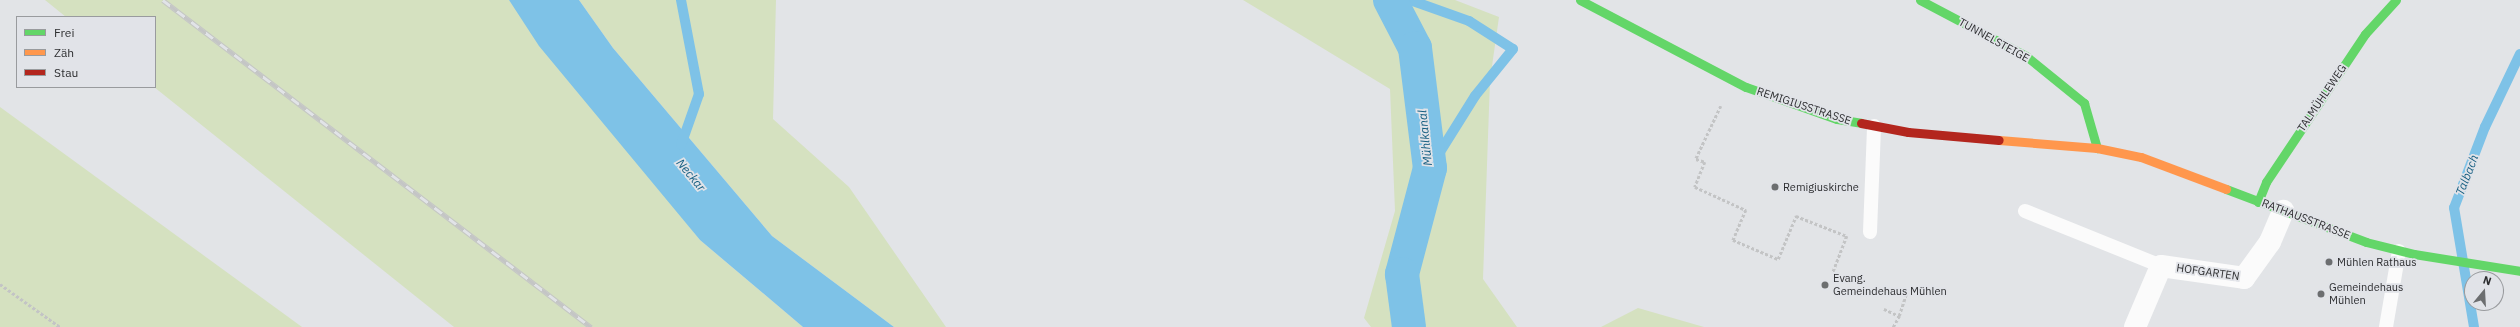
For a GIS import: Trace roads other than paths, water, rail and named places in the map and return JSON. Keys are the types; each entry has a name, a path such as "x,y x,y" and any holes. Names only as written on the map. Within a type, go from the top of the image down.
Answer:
{"main road":[{"name":"REMIGIUSSTRASSE","path":"1580,0 1733,80 1837,119 1908,132 2096,148"},
{"name":"TUNNELSTEIGE","path":"1920,0 2026,56 2084,103 2096,148"},
{"name":"TALMÜHLEWEG","path":"2258,202 2266,182 2365,34 2396,0"},
{"name":"RATHAUSSTRASSE","path":"2096,148 2141,156 2323,228 2400,251 2493,268 2520,271"}],"street":[{"name":"HOFGARTEN","path":"2135,327 2161,266 2244,278 2270,242 2283,211"}],"lane":[{"path":"1870,232 1874,126"},
{"path":"2025,211 2161,266"},
{"path":"2386,327 2400,251"}],"water":[{"name":"Neckar","path":"509,0 579,0 613,48 772,236 894,327 803,327 700,240 539,46"}],"waterway":[{"path":"681,0 699,94 681,145"},
{"name":"Mühlkanal","path":"1390,0 1415,48 1430,168 1402,274 1409,327"},
{"path":"1410,0 1469,21 1513,49 1475,96 1430,168"},
{"name":"Talbach","path":"2474,327 2454,208 2485,127 2520,54"}],"railway":[{"path":"163,0 591,327"}],"place":[{"name":"Remigiuskirche","path":"1775,187"},
{"name":"Mühlen Rathaus","path":"2329,262"},
{"name":"Evang. Gemeindehaus Mühlen","path":"1825,285"},
{"name":"Gemeindehaus Mühlen","path":"2321,294"}]}
